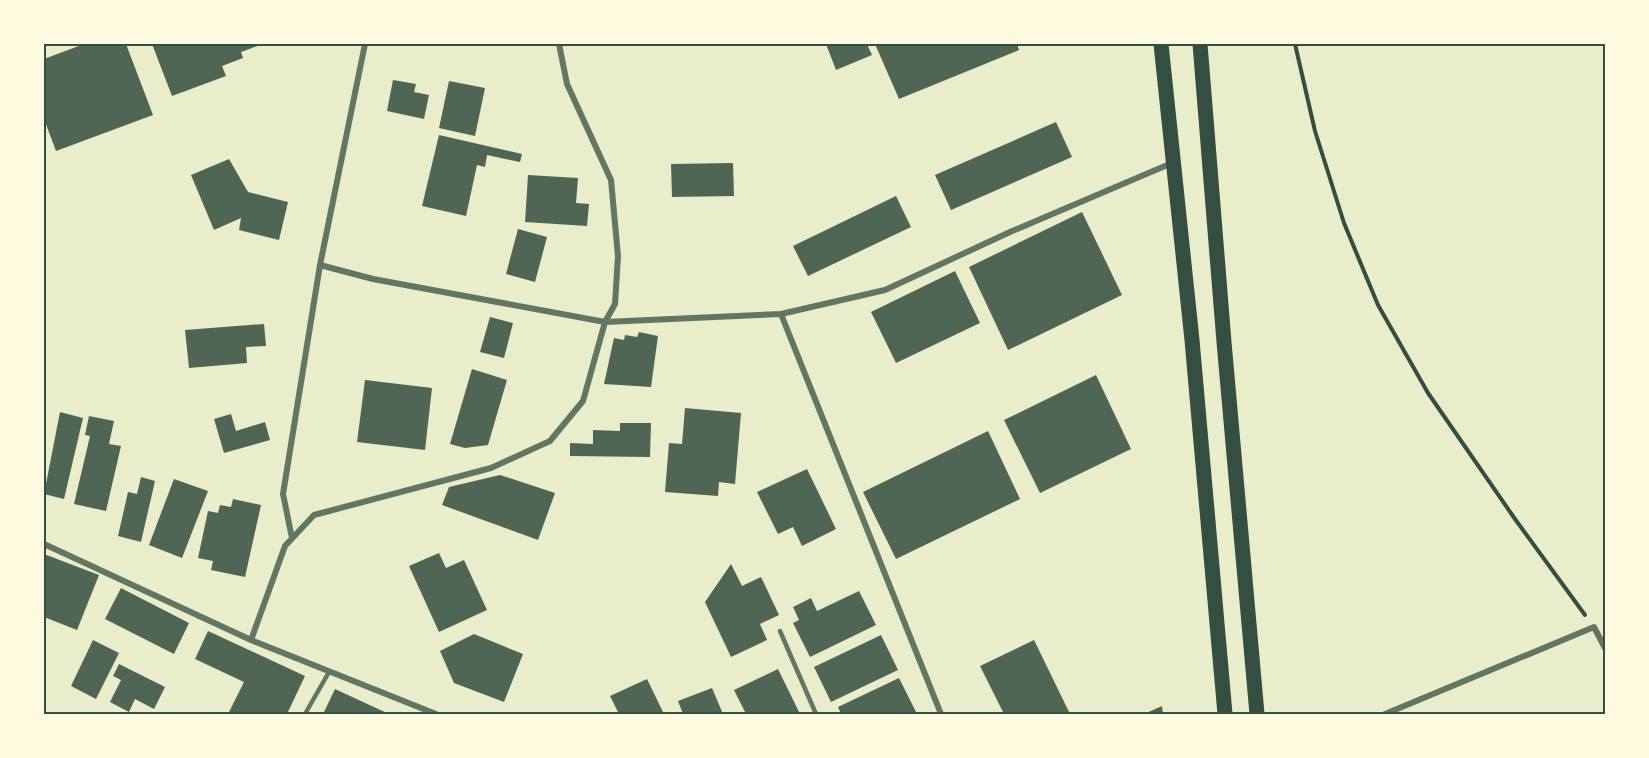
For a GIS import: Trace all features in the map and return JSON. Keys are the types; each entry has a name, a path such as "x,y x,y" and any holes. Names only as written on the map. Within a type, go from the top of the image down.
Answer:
{"main road":[{"path":"1161,44 1225,714"},
{"path":"1200,44 1257,714"}],"street":[{"path":"292,538 283,494 320,265 365,44"},
{"path":"251,640 285,546 314,515 491,468 550,441 583,401 605,322 615,304 618,256 611,180 567,84 559,44"},
{"path":"320,265 373,279 605,322 781,314 885,290 1010,232 1173,163"},
{"path":"781,314 941,714"},
{"path":"44,544 251,640 436,714"},
{"path":"1385,714 1594,627 1605,650"}],"lane":[{"path":"780,631 816,714"},
{"path":"305,714 329,672"}],"path":[{"path":"1295,44 1315,131 1344,223 1378,305 1428,393 1515,519 1594,627"}],"building":[{"path":"84,44 126,44 153,115 56,151 44,119 44,59"},
{"path":"152,44 263,44 241,52 243,58 222,66 226,76 172,96"},
{"path":"826,44 867,44 872,55 836,70"},
{"path":"875,44 1017,44 1019,50 899,99"},
{"path":"393,80 416,84 414,92 429,95 424,119 387,111"},
{"path":"449,81 485,88 475,136 439,128"},
{"path":"1056,122 1072,157 951,210 935,175"},
{"path":"439,135 522,154 520,162 487,155 485,167 477,165 466,216 422,206"},
{"path":"229,159 248,192 288,202 279,240 239,230 241,218 214,230 191,175"},
{"path":"733,163 734,196 672,197 671,164"},
{"path":"528,175 578,178 576,203 589,204 587,226 525,222"},
{"path":"896,196 911,227 808,276 793,246"},
{"path":"1082,212 1122,295 1008,350 969,267"},
{"path":"518,229 547,237 535,282 506,274"},
{"path":"955,271 980,323 896,363 871,312"},
{"path":"490,317 513,323 504,358 480,352"},
{"path":"264,324 266,346 246,347 247,363 189,368 185,330"},
{"path":"639,332 658,336 651,387 604,384 614,338 624,340 625,335 637,337"},
{"path":"472,369 507,380 488,445 465,448 450,444"},
{"path":"1096,375 1131,449 1040,493 1004,420"},
{"path":"365,380 432,388 425,450 357,442"},
{"path":"685,408 741,413 735,484 719,482 718,496 665,492 669,443 682,444"},
{"path":"60,412 83,418 64,499 44,494"},
{"path":"231,414 236,431 265,422 270,440 224,453 214,419"},
{"path":"89,416 114,421 109,444 121,446 106,511 74,504 90,436 85,435"},
{"path":"620,423 651,423 650,457 570,456 570,443 593,444 593,430 620,431"},
{"path":"988,431 1020,499 896,559 863,492"},
{"path":"807,469 836,529 802,546 793,527 778,534 757,492"},
{"path":"500,475 555,493 538,540 442,505 449,487"},
{"path":"141,477 155,481 141,542 118,536 128,492 137,494"},
{"path":"174,479 208,491 182,558 149,545"},
{"path":"233,499 261,505 245,577 211,570 213,561 198,558 208,511 218,513 220,505 231,507"},
{"path":"439,553 446,568 464,560 487,610 439,632 409,566"},
{"path":"44,554 99,575 77,630 44,617"},
{"path":"731,564 742,586 761,577 779,615 760,624 767,640 731,657 705,602"},
{"path":"121,588 189,623 174,654 105,619"},
{"path":"859,591 876,625 810,657 793,623 799,620 793,607 811,598 817,611"},
{"path":"208,631 305,676 287,714 228,714 244,682 195,659"},
{"path":"474,634 523,654 504,702 454,683 440,651"},
{"path":"881,635 898,670 831,702 814,667"},
{"path":"93,640 119,653 96,699 71,686"},
{"path":"1034,640 1070,714 1004,714 980,666"},
{"path":"119,664 165,687 154,709 135,699 129,712 110,702 121,680 113,676"},
{"path":"778,669 800,714 746,714 734,690"},
{"path":"899,678 917,714 841,714 838,707"},
{"path":"647,679 664,714 619,714 610,696"},
{"path":"712,688 723,714 683,714 678,701"},
{"path":"335,689 389,714 330,714 324,712"},
{"path":"1162,706 1163,714 1144,714"}]}
